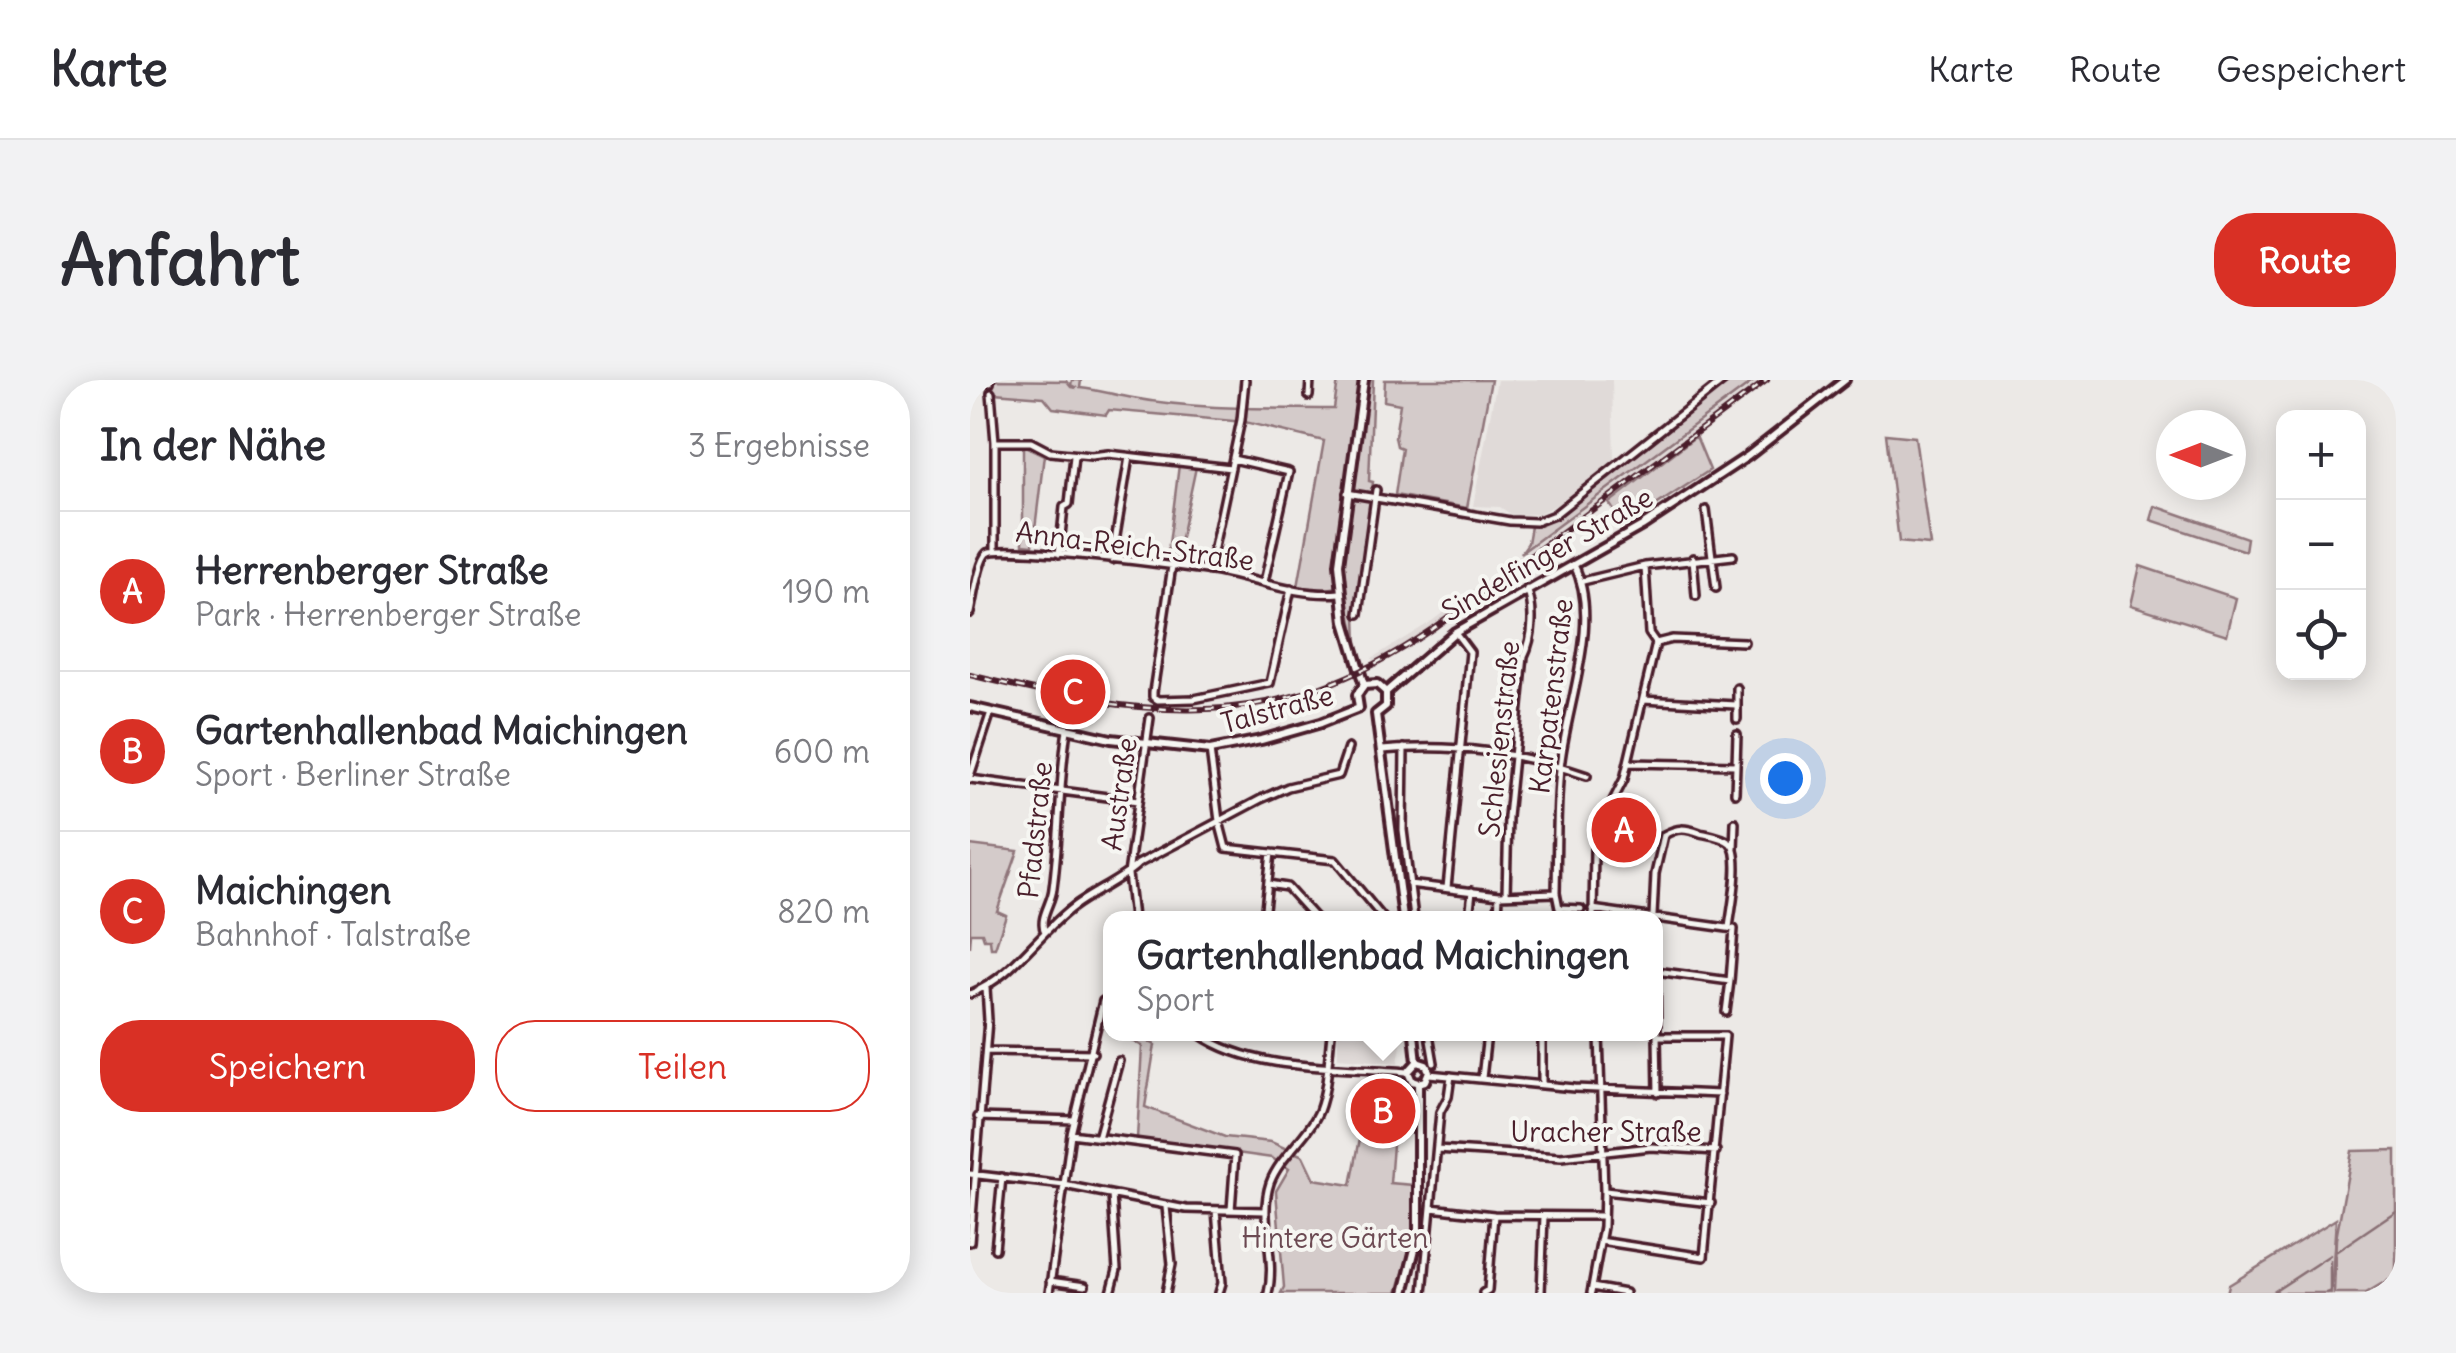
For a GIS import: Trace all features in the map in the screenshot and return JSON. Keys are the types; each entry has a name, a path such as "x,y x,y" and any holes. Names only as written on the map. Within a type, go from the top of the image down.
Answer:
{"main road":[{"path":"1364,380 1340,550 1340,593 1364,685 1357,696 1359,708 1376,714 1386,706 1386,692 1377,684 1364,685"},
{"name":"Sindelfinger Straße","path":"1386,692 1455,632 1688,496 1785,429 1846,380"},
{"name":"Talstraße","path":"970,707 1066,730 1210,750 1278,736 1359,708"},
{"path":"1376,714 1402,911"},
{"path":"1414,1041 1416,1062 1408,1072 1418,1083"},
{"path":"1416,1062 1426,1065 1429,1074 1418,1083"},
{"path":"1404,1293 1418,1237 1418,1083"}],"street":[{"path":"1209,571 1245,380"},
{"path":"1309,396 1310,380"},
{"path":"1348,493 1510,521 1546,519 1640,450 1724,380"},
{"path":"990,393 995,442 995,550"},
{"path":"995,442 1031,442 1046,451 1230,468"},
{"path":"1059,554 1074,454"},
{"path":"1112,560 1128,456"},
{"path":"1233,459 1289,472 1264,582"},
{"path":"1360,614 1376,490"},
{"path":"1706,510 1716,588"},
{"name":"Anna-Reich-Straße","path":"970,612 983,560 995,550 1172,566 1318,594 1340,593"},
{"path":"1582,581 1644,566 1732,556"},
{"path":"1693,558 1696,596"},
{"name":"Karpatenstraße","path":"1556,893 1560,766 1583,643 1586,598 1574,565"},
{"path":"1172,566 1153,697 1170,701 1270,684 1291,588"},
{"path":"1607,911 1592,909 1594,850 1628,764 1656,643 1649,633 1644,566"},
{"name":"Schlesienstraße","path":"1499,911 1524,656 1530,643 1531,600 1527,590"},
{"path":"1447,888 1470,652 1455,632"},
{"path":"1656,643 1672,639 1744,642"},
{"path":"1737,719 1738,688"},
{"path":"1643,700 1736,705"},
{"path":"991,712 970,777 1138,800"},
{"name":"Austraße","path":"1133,911 1128,874 1150,718"},
{"name":"Pfadstraße","path":"1045,932 1042,923 1054,890 1058,790 1066,730"},
{"path":"1735,793 1737,734"},
{"path":"1382,750 1461,747 1514,753 1587,776"},
{"path":"970,994 1009,971 1076,904 1115,878 1219,820 1288,788 1339,775 1348,748"},
{"path":"1404,748 1403,830 1413,911"},
{"path":"1210,750 1226,848 1335,860 1377,911"},
{"path":"1628,764 1736,765"},
{"path":"1726,1012 1736,870 1734,822"},
{"path":"1653,911 1655,874 1664,836 1675,828 1685,828 1728,841 1734,850"},
{"path":"1265,911 1272,853"},
{"path":"1268,884 1288,887 1309,911"},
{"path":"1399,884 1502,894 1556,893 1559,908 1582,908"},
{"path":"1470,911 1472,892"},
{"path":"1663,918 1732,928"},
{"path":"1663,975 1730,981"},
{"path":"970,1242 972,1174 989,1005 986,988"},
{"path":"1048,1293 1074,1120 1103,1001"},
{"path":"1600,1242 1704,1257 1725,1036 1663,1036"},
{"path":"1213,1041 1242,1056 1408,1072"},
{"path":"1268,1293 1271,1281 1266,1212 1271,1182 1318,1114 1330,1041"},
{"path":"1430,1041 1434,1063"},
{"path":"1482,1078 1487,1041"},
{"path":"1542,1041 1542,1084"},
{"path":"1598,1041 1604,1216 1592,1290 1626,1293"},
{"path":"1658,1093 1659,1041"},
{"path":"985,1050 1093,1052"},
{"path":"1098,1138 1119,1061"},
{"path":"1429,1074 1602,1090 1720,1094"},
{"path":"1423,1293 1440,1112 1448,1097 1450,1076"},
{"path":"978,1117 1074,1120"},
{"path":"1072,1134 1235,1156 1231,1210"},
{"name":"Uracher Straße","path":"1437,1149 1561,1156 1651,1147 1716,1151"},
{"path":"972,1174 1064,1185 1166,1206 1266,1212"},
{"path":"996,1249 1002,1177"},
{"path":"1604,1191 1711,1203"},
{"path":"1111,1293 1117,1270 1112,1195"},
{"path":"1166,1206 1172,1264 1166,1293"},
{"path":"1431,1208 1494,1215 1604,1216"},
{"path":"1216,1210 1222,1283 1219,1293"},
{"path":"1483,1293 1488,1290 1494,1215"},
{"path":"1541,1293 1544,1216"},
{"path":"1050,1281 1085,1286"}],"shaded area":[{"path":"1497,380 1612,380 1614,460 1562,502 1538,514 1512,515 1500,507 1473,506"},
{"path":"1756,380 1768,380 1459,615 1376,667 1372,658 1429,623"},
{"path":"1338,1041 1402,1041 1398,1063 1338,1058"}],"green space":[{"path":"992,380 1066,381 1071,387 1077,388 1071,385 1072,380 1081,380 1080,388 1182,405 1334,409 1338,380 1373,380 1369,481 1373,482 1356,614 1357,645 1344,586 1321,590 1298,587 1324,441 1245,422 1109,410 1106,415 1053,408 1044,397 994,393"},
{"path":"1385,380 1491,380 1467,508 1395,495 1402,448 1397,446 1395,437 1400,404 1384,401"},
{"path":"1729,380 1755,380 1521,553 1528,543 1531,526 1562,512"},
{"path":"1886,434 1915,437 1930,545 1899,542"},
{"path":"1696,436 1710,470 1624,526 1609,503"},
{"path":"1023,445 1044,455 1033,545 1023,544"},
{"path":"1179,465 1196,467 1176,561 1167,560"},
{"path":"2155,506 2247,538 2245,551 2151,520"},
{"path":"2140,566 2236,598 2227,635 2131,605"},
{"path":"970,845 1018,851 997,911 1006,915 995,948 991,948 990,939 984,939 982,933 971,933 970,947"},
{"name":"Hintere Gärten","path":"1133,1041 1155,1045 1145,1107 1225,1137 1271,1142 1303,1156 1314,1179 1351,1185 1362,1128 1394,1132 1390,1183 1413,1185 1414,1235 1397,1293 1281,1293 1284,1287 1276,1191 1289,1169 1272,1158 1137,1139 1142,1046"},
{"path":"2396,1150 2396,1275 2366,1293 2334,1293 2336,1239 2352,1151"},
{"path":"2336,1219 2331,1293 2227,1293 2229,1285"}],"waterway":[{"path":"2337,1251 2396,1211"},
{"path":"2272,1293 2330,1255"},
{"path":"2326,1293 2330,1291 2330,1260"}],"railway":[{"path":"970,675 1094,701 1151,708 1207,709 1263,703 1318,688 1374,664 1432,629 1767,380"}],"place":[{"name":"Maichingen","path":"1073,692"},
{"name":"Herrenberger Straße","path":"1624,830"},
{"name":"Gartenhallenbad Maichingen","path":"1383,1111"}]}
